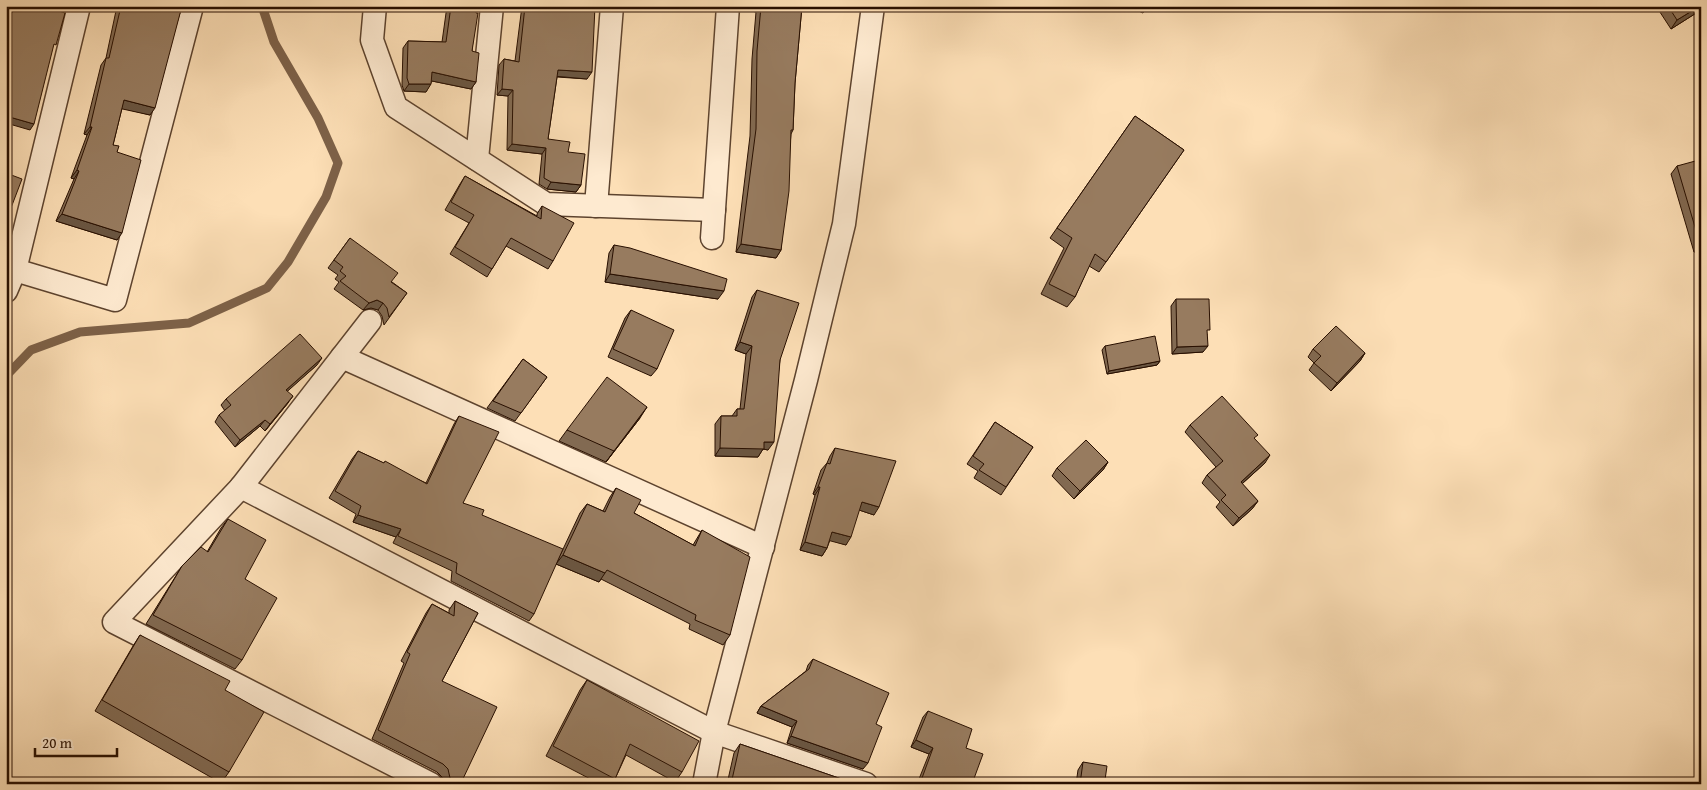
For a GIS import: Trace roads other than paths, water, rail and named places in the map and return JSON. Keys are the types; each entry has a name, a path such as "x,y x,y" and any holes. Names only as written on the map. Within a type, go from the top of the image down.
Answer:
{"street":[{"path":"79,6 11,281 115,300 192,6"},
{"path":"375,6 372,40 396,107 546,204 714,210"},
{"path":"477,160 492,6"},
{"path":"596,206 612,6"},
{"path":"712,238 728,6"},
{"path":"704,784 714,732 763,548 844,224 873,6"},
{"path":"370,321 241,487 114,622 431,784"},
{"path":"342,358 763,548"},
{"path":"241,487 714,732 866,784"}],"waterway":[{"path":"6,376 31,350 80,332 189,323 267,288 288,262 326,197 338,163 318,118 274,42 262,6"}]}
